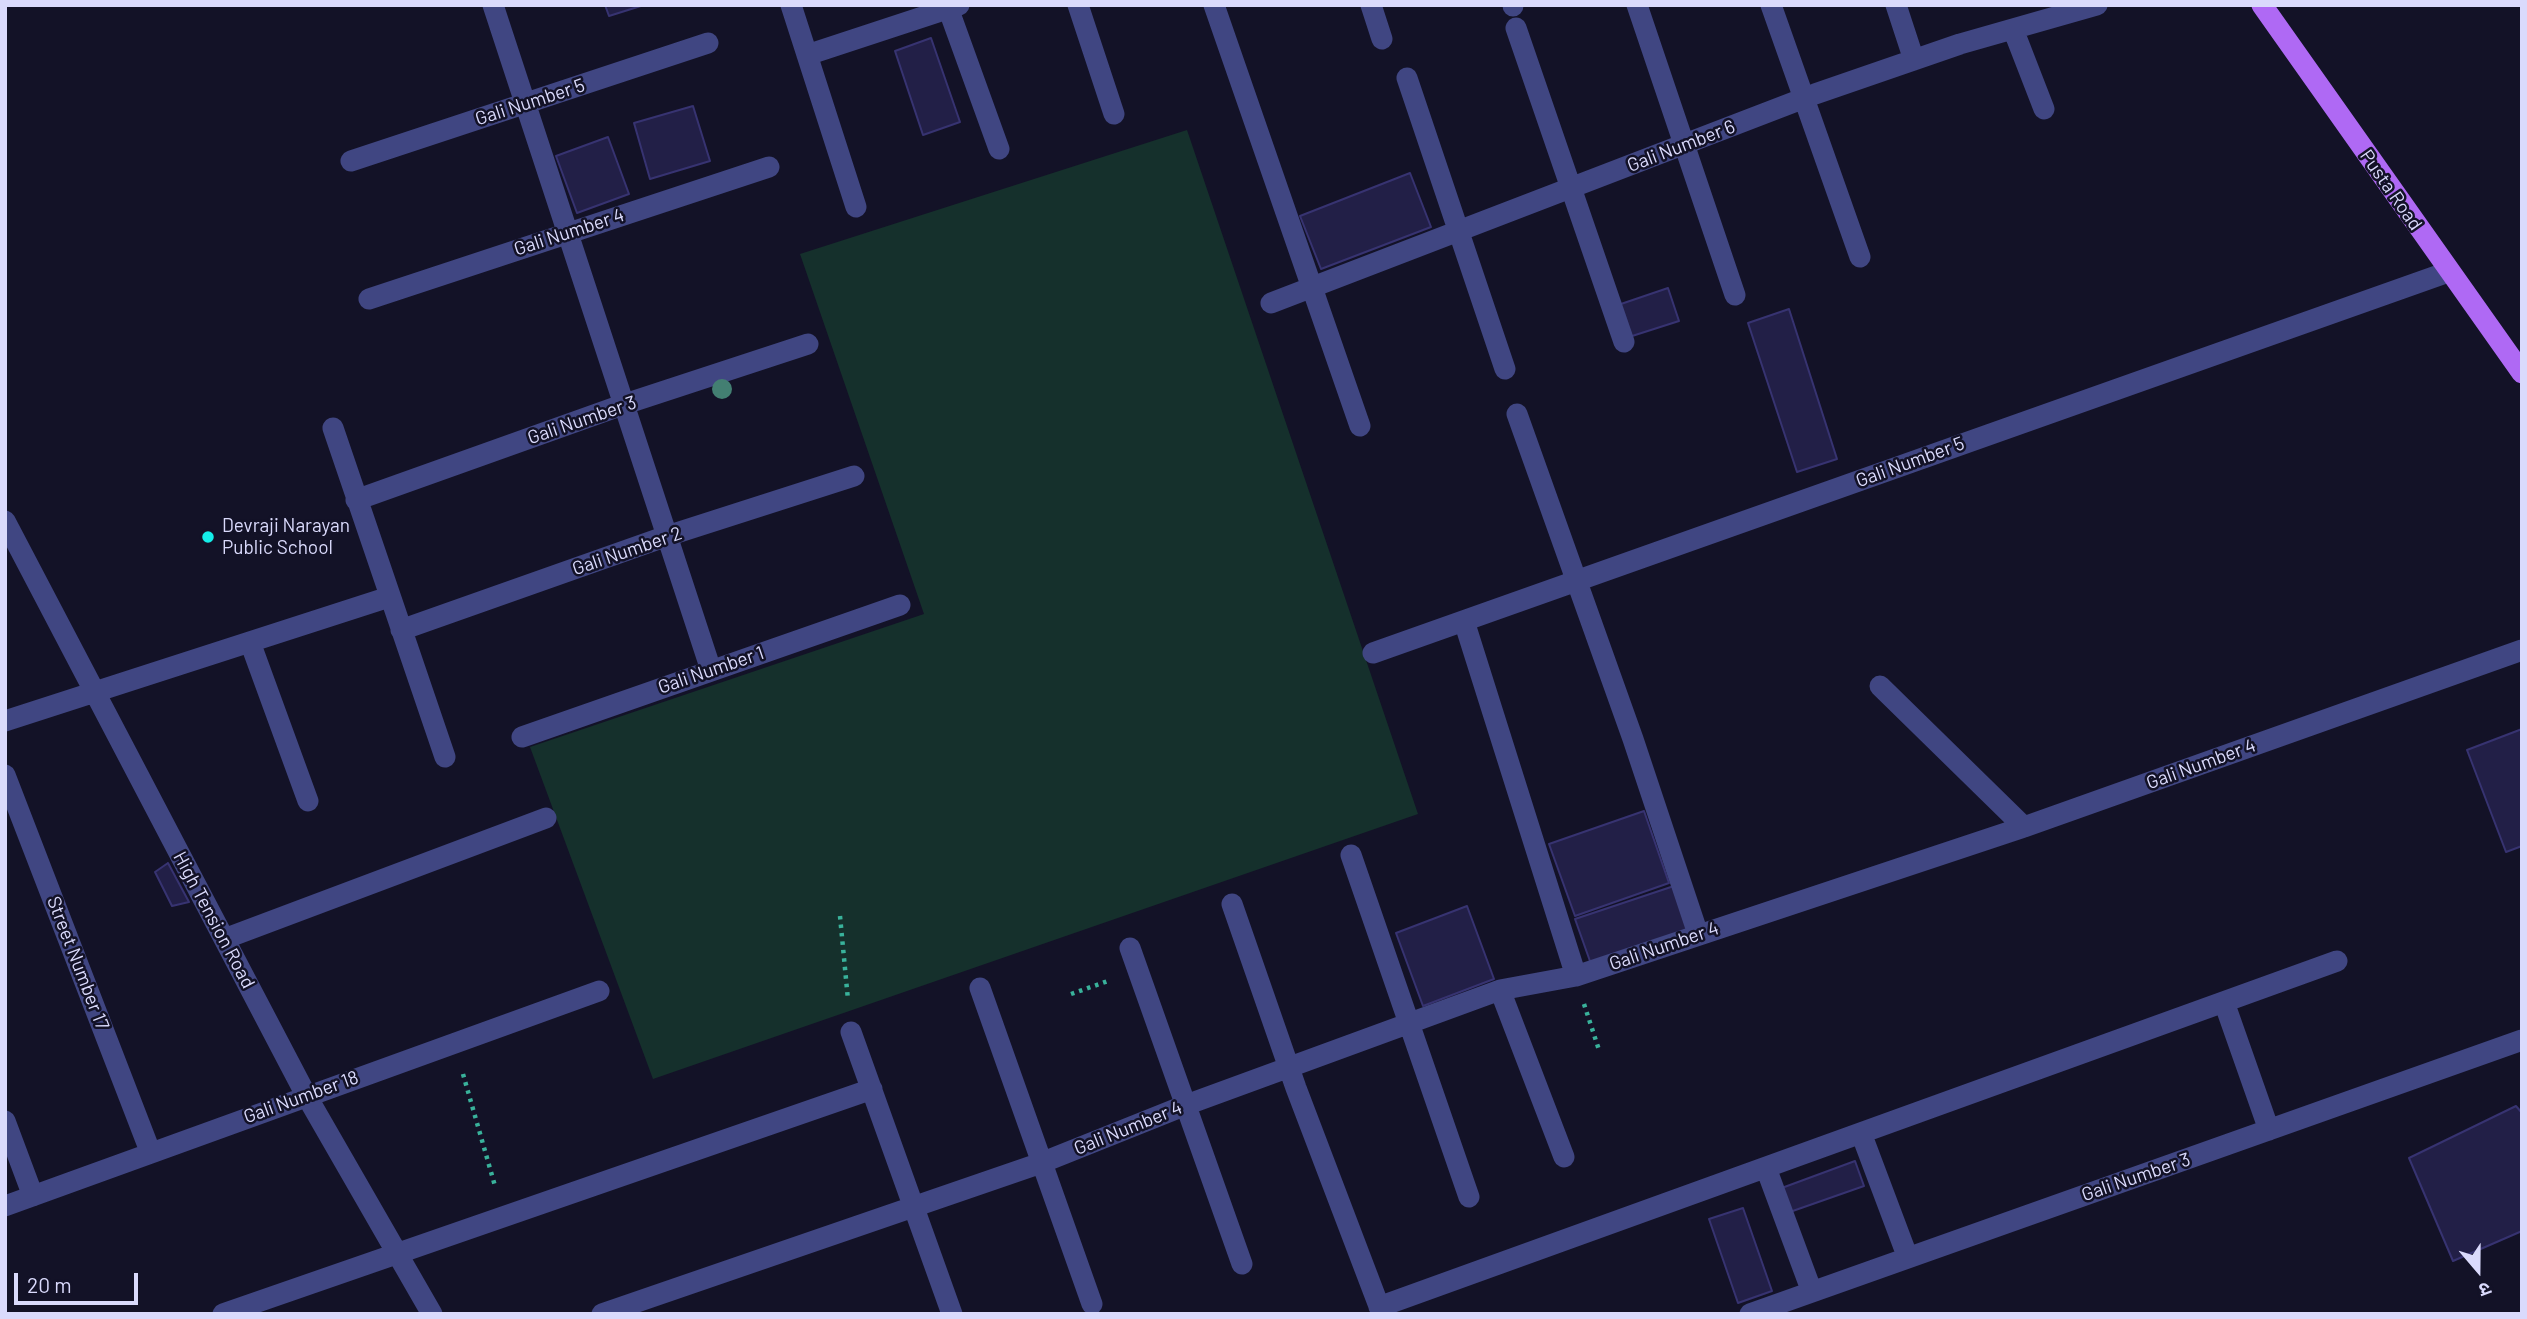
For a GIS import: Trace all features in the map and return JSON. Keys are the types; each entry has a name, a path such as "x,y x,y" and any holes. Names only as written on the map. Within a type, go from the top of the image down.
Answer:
{"main road":[{"name":"Pusta Road","path":"2262,5 2448,272 2522,373"}],"street":[{"path":"493,5 711,670"},
{"path":"791,5 856,207"},
{"path":"1078,5 1114,114"},
{"path":"1214,5 1360,426"},
{"path":"1371,5 1382,39"},
{"path":"1637,5 1682,146 1735,295"},
{"path":"1771,5 1860,257"},
{"path":"1896,5 1913,60"},
{"name":"Gali Number 6","path":"1271,303 1803,99 1913,60 2097,5"},
{"path":"807,55 952,6 999,149"},
{"path":"1516,28 1624,342"},
{"path":"2013,29 2044,108"},
{"name":"Gali Number 5","path":"351,161 708,43"},
{"path":"1407,78 1505,369"},
{"name":"Gali Number 4","path":"369,299 769,167"},
{"name":"Gali Number 5","path":"1373,653 2448,272"},
{"name":"Gali Number 3","path":"356,500 625,404 808,344"},
{"path":"1517,414 1698,934"},
{"path":"333,428 388,597 445,757"},
{"name":"Gali Number 2","path":"401,630 667,536 854,476"},
{"name":"High Tension Road","path":"5,521 306,1095 432,1314"},
{"path":"5,721 388,597"},
{"name":"Gali Number 1","path":"522,737 900,605"},
{"path":"1464,621 1576,976"},
{"path":"250,642 308,801"},
{"name":"Gali Number 4","path":"602,1314 1041,1163 1186,1105 1500,990 1576,976 2024,827 2522,650"},
{"path":"1880,686 2024,827"},
{"name":"Street Number 17","path":"5,775 150,1152"},
{"path":"224,939 545,818"},
{"path":"1351,855 1469,1197"},
{"path":"1232,904 1289,1068 1381,1310 2337,961"},
{"path":"1130,948 1242,1264"},
{"path":"980,988 1092,1304"},
{"path":"1500,990 1564,1157"},
{"name":"Gali Number 18","path":"5,1206 599,991"},
{"path":"2224,1002 2269,1130"},
{"path":"850,1032 952,1314"},
{"name":"Gali Number 3","path":"1750,1314 2522,1040"},
{"path":"223,1314 872,1089"},
{"path":"5,1121 33,1196"},
{"path":"1861,1133 1908,1258"},
{"path":"1766,1168 1812,1292"}],"path":[{"path":"840,916 850,1032"},
{"path":"1576,976 1599,1050"},
{"path":"454,1043 503,1216"}],"green space":[{"path":"1187,130 1418,814 653,1079 530,747 924,614 800,254"}],"building":[{"path":"605,5 644,5 609,16"},
{"path":"931,38 960,122 923,135 895,51"},
{"path":"693,106 710,161 650,179 634,123"},
{"path":"608,137 629,194 577,213 556,156"},
{"path":"1410,173 1431,227 1321,269 1300,216"},
{"path":"1668,288 1679,321 1629,337 1618,305"},
{"path":"1789,309 1837,459 1797,472 1748,323"},
{"path":"2522,729 2522,846 2506,852 2467,750"},
{"path":"1644,811 1669,883 1575,916 1549,844"},
{"path":"168,863 189,902 172,906 155,872"},
{"path":"1677,885 1692,930 1591,964 1575,919"},
{"path":"1467,906 1494,979 1423,1006 1396,933"},
{"path":"2516,1106 2522,1113 2522,1231 2453,1261 2409,1158"},
{"path":"1855,1161 1864,1186 1787,1213 1779,1189"},
{"path":"1743,1208 1772,1291 1738,1303 1709,1219"}],"place":[{"name":"Devraji Narayan Public School","path":"208,537"}]}
